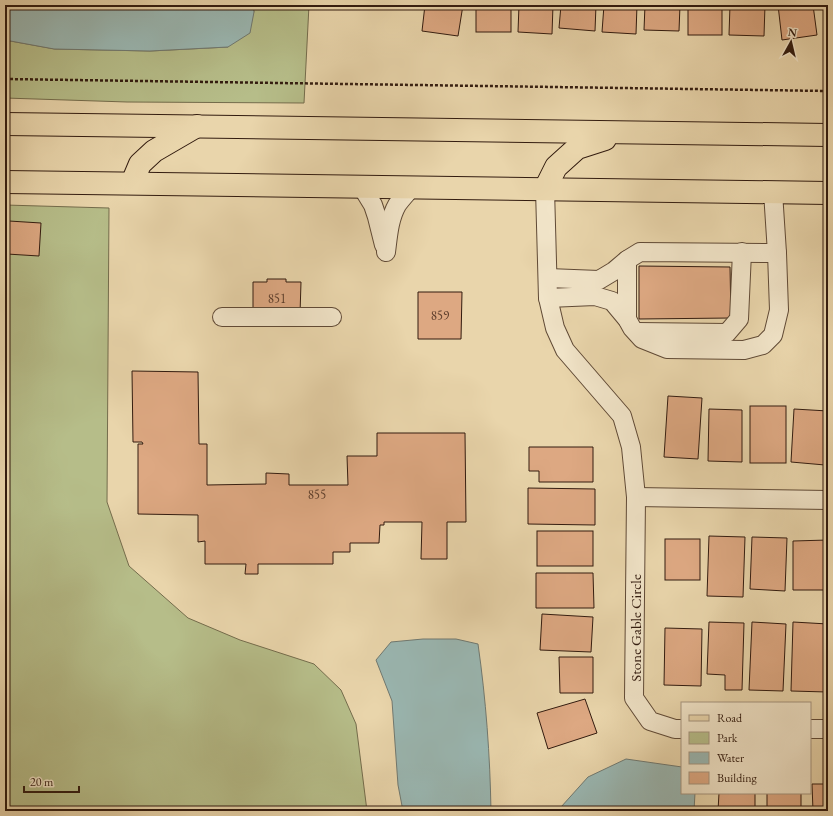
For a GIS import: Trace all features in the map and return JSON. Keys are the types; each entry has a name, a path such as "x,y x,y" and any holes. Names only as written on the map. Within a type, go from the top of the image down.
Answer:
{"main road":[{"path":"5,124 828,135"},
{"path":"132,183 140,164 154,151 197,126"},
{"path":"545,189 556,167 577,148 622,133"},
{"path":"5,182 828,193"}],"street":[{"path":"362,187 373,205 386,252 390,227 397,205 411,188"},
{"name":"Stone Gable Circle","path":"545,189 548,298 555,328 565,350 622,416 631,447 636,497 634,698 650,721 676,729 681,729"},
{"path":"548,298 595,296 612,301 642,339 667,349 744,350 763,345 773,335 779,310 773,192"},
{"path":"548,278 599,280 640,252 777,253"},
{"path":"632,325 727,333 739,319 742,252"},
{"path":"627,260 632,325"},
{"path":"222,322 331,322"},
{"path":"636,497 828,500"},
{"path":"811,729 828,729"}],"path":[{"path":"5,79 828,91"}],"green space":[{"path":"253,5 309,5 304,103 127,102 5,98 5,40 55,49 150,51 228,47 254,12"},
{"path":"5,205 109,208 107,502 129,566 188,618 240,640 314,664 341,690 356,724 367,811 5,811"}],"water":[{"path":"5,5 253,5 254,12 250,33 228,47 150,51 54,49 5,40"},
{"path":"423,639 456,639 478,644 487,728 491,811 403,811 398,785 392,701 376,660 391,642"},
{"path":"626,759 681,767 681,794 695,794 694,811 561,811 561,807 588,777"}],"building":[{"path":"425,5 463,5 458,36 422,31"},
{"path":"476,5 511,5 511,32 476,32"},
{"path":"519,5 553,5 552,34 518,32"},
{"path":"561,5 596,5 595,31 559,28"},
{"path":"604,5 637,5 636,34 602,32"},
{"path":"645,5 680,5 679,31 644,30"},
{"path":"688,5 722,5 722,35 688,35"},
{"path":"730,5 765,5 764,36 729,35"},
{"path":"778,5 813,5 817,35 782,40"},
{"path":"9,221 41,223 39,256 7,254"},
{"path":"639,266 730,267 731,318 639,319"},
{"path":"267,279 286,279 286,282 301,282 300,314 253,314 253,282 267,282"},
{"path":"418,292 462,292 461,339 418,339"},
{"path":"132,371 198,372 199,444 207,444 207,485 266,484 266,473 289,474 289,485 348,485 347,456 377,456 377,433 465,433 466,522 447,522 447,559 421,559 422,522 384,522 384,525 380,525 379,543 350,543 350,552 333,552 333,564 258,564 258,574 245,574 246,564 205,564 205,541 198,542 198,515 138,514 138,444 143,444 142,442 133,442"},
{"path":"668,396 702,398 698,459 664,457"},
{"path":"750,406 786,406 786,463 750,463"},
{"path":"709,409 742,410 742,462 708,461"},
{"path":"794,409 828,411 825,465 791,462"},
{"path":"529,447 593,447 593,482 539,482 539,471 529,471"},
{"path":"528,488 595,489 595,525 528,524"},
{"path":"537,531 593,531 593,566 537,566"},
{"path":"709,536 745,537 743,597 707,596"},
{"path":"752,537 787,538 785,591 750,589"},
{"path":"665,539 700,539 700,580 665,580"},
{"path":"828,540 827,590 793,590 793,541"},
{"path":"536,573 593,573 594,608 536,608"},
{"path":"542,614 593,617 591,652 540,650"},
{"path":"709,622 744,623 742,690 725,690 725,675 707,674"},
{"path":"752,622 786,624 783,691 749,690"},
{"path":"793,622 828,624 827,692 791,691"},
{"path":"665,628 702,629 701,686 664,685"},
{"path":"559,657 593,657 593,693 560,693"},
{"path":"585,699 597,733 548,749 537,713"},
{"path":"826,766 828,766 828,811 813,811 812,784 826,784"},
{"path":"719,794 755,794 755,811 718,811"},
{"path":"767,794 801,794 801,811 767,811"}]}
